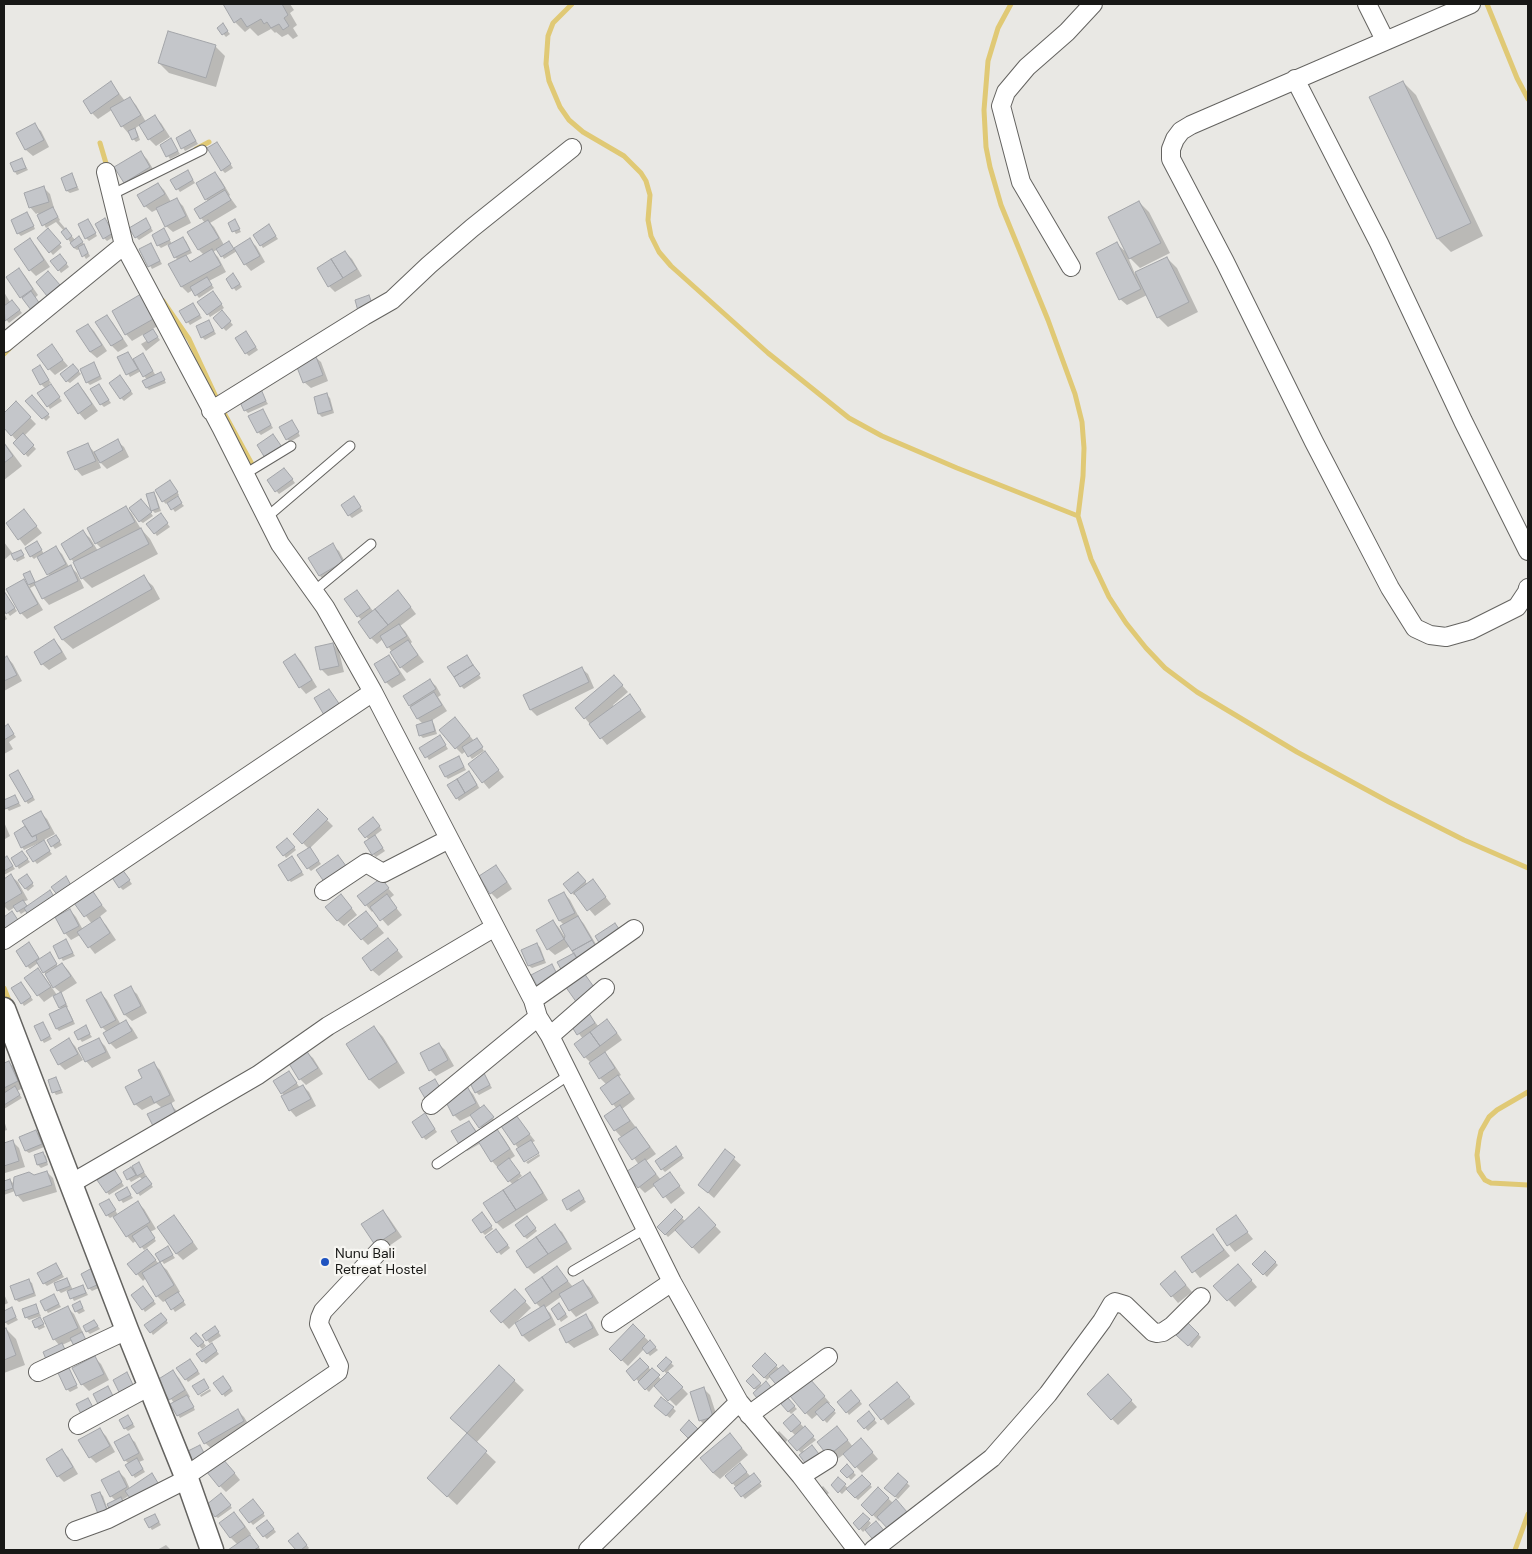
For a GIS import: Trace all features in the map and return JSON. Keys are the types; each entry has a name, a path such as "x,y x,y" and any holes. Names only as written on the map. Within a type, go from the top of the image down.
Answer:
{"street":[{"path":"1071,267 1022,182 1001,106 1006,92 1022,73 1067,32 1093,4"},
{"path":"1367,4 1385,40"},
{"path":"1466,6 1191,125 1181,131 1174,139 1171,159 1225,262 1318,450 1390,588 1415,628 1430,636 1446,637 1471,630 1517,607 1528,588"},
{"path":"1295,80 1379,243 1528,551"},
{"path":"211,411 392,300 428,265 572,148"},
{"path":"106,172 114,191 127,251 221,427 280,544 325,607 373,692 533,1000 538,1017 550,1036 672,1282 744,1408 801,1476 857,1550"},
{"path":"4,344 127,251"},
{"path":"4,940 373,692"},
{"path":"324,891 366,862 383,872 450,839"},
{"path":"73,1182 245,1083 328,1026 495,927"},
{"path":"533,1000 634,930"},
{"path":"550,1036 605,988"},
{"path":"4,1009 73,1182 127,1330 186,1478 212,1550"},
{"path":"431,1105 538,1017"},
{"path":"75,1532 108,1518 186,1478 338,1372 339,1366 320,1324 320,1318 323,1311 381,1249"},
{"path":"610,1323 672,1282"},
{"path":"873,1550 992,1458 1048,1394 1102,1321 1112,1304 1115,1302 1125,1305 1153,1332 1158,1333 1172,1326 1201,1297"},
{"path":"38,1372 127,1330"},
{"path":"588,1550 744,1408 828,1357"},
{"path":"78,1425 150,1386"},
{"path":"801,1476 828,1459"}],"lane":[{"path":"114,191 202,150"},
{"path":"245,474 291,446"},
{"path":"267,517 350,446"},
{"path":"313,592 371,544"},
{"path":"437,1164 569,1075"},
{"path":"573,1271 646,1229"}],"building":[{"path":"223,4 282,4 288,15 284,18 289,26 283,30 279,24 271,28 267,22 264,24 261,19 247,27 241,18 234,23"},
{"path":"223,23 228,31 222,35 217,28"},
{"path":"168,31 216,45 206,78 158,63"},
{"path":"111,81 119,94 91,114 83,101"},
{"path":"1403,81 1471,223 1437,239 1369,97"},
{"path":"130,97 141,115 121,127 110,108"},
{"path":"155,115 164,130 148,140 139,125"},
{"path":"35,123 44,140 25,150 16,133"},
{"path":"135,128 138,137 132,140 128,131"},
{"path":"190,130 196,141 181,149 176,138"},
{"path":"171,138 178,151 166,157 160,145"},
{"path":"217,142 231,164 221,171 207,148"},
{"path":"141,151 150,167 124,183 114,167"},
{"path":"22,158 26,168 14,172 10,163"},
{"path":"188,170 193,180 176,190 170,180"},
{"path":"215,172 225,188 205,200 196,183"},
{"path":"72,173 77,187 66,191 61,178"},
{"path":"158,183 165,194 144,207 137,195"},
{"path":"44,186 49,202 29,208 24,193"},
{"path":"225,190 231,200 200,219 194,209"},
{"path":"177,198 186,216 165,227 156,208"},
{"path":"1139,201 1161,243 1129,259 1108,217"},
{"path":"53,207 58,217 42,226 37,215"},
{"path":"27,212 34,226 17,234 11,220"},
{"path":"105,218 113,233 103,239 95,224"},
{"path":"146,218 151,228 135,238 129,228"},
{"path":"88,219 96,233 85,239 78,224"},
{"path":"235,219 240,229 232,232 228,223"},
{"path":"208,220 219,238 198,250 187,232"},
{"path":"269,224 276,236 260,246 253,235"},
{"path":"48,228 61,243 49,253 37,238"},
{"path":"66,228 72,236 67,240 61,232"},
{"path":"164,228 170,240 157,246 152,235"},
{"path":"79,236 83,242 74,248 70,243"},
{"path":"183,237 190,250 174,258 168,245"},
{"path":"30,238 44,260 29,271 14,249"},
{"path":"250,238 260,256 244,265 234,248"},
{"path":"229,241 234,249 221,257 216,249"},
{"path":"1117,242 1141,289 1119,300 1096,253"},
{"path":"151,243 160,261 148,267 139,249"},
{"path":"84,244 88,253 82,257 78,247"},
{"path":"212,249 221,265 181,287 168,264 186,255 190,262"},
{"path":"345,251 357,269 343,278 331,259"},
{"path":"60,254 67,263 58,271 50,261"},
{"path":"1167,257 1189,302 1157,318 1135,272"},
{"path":"331,259 343,278 328,287 317,268"},
{"path":"19,268 33,289 20,298 6,277"},
{"path":"48,271 60,285 47,296 36,282"},
{"path":"233,273 240,284 232,289 226,279"},
{"path":"207,277 212,285 195,296 190,287"},
{"path":"31,291 40,304 31,310 22,298"},
{"path":"213,291 222,304 207,315 197,302"},
{"path":"141,294 155,318 125,335 112,311"},
{"path":"369,295 373,306 358,311 355,300"},
{"path":"12,300 20,310 5,321 4,306"},
{"path":"193,303 200,315 186,323 179,311"},
{"path":"222,310 231,321 222,329 213,318"},
{"path":"107,315 123,339 111,346 95,322"},
{"path":"209,320 214,331 201,338 196,326"},
{"path":"88,324 102,345 90,352 76,331"},
{"path":"153,329 158,337 148,343 143,335"},
{"path":"246,331 256,347 245,354 235,338"},
{"path":"52,344 63,360 48,370 37,355"},
{"path":"128,352 138,369 126,375 117,357"},
{"path":"143,353 153,371 143,377 133,359"},
{"path":"315,354 323,375 303,383 295,362"},
{"path":"94,362 100,376 86,383 80,369"},
{"path":"73,364 79,371 66,382 60,374"},
{"path":"40,365 49,380 40,385 32,370"},
{"path":"161,372 165,380 146,388 142,381"},
{"path":"120,375 131,391 120,399 109,383"},
{"path":"78,383 92,404 78,414 64,393"},
{"path":"51,384 60,397 47,407 37,393"},
{"path":"99,384 109,400 100,405 90,389"},
{"path":"261,389 266,401 244,411 239,400"},
{"path":"327,393 332,410 318,414 314,397"},
{"path":"32,395 49,414 42,419 25,401"},
{"path":"16,401 31,417 11,436 4,428 4,413"},
{"path":"263,409 271,425 257,433 248,416"},
{"path":"292,420 299,432 286,440 279,427"},
{"path":"23,433 34,445 24,455 13,443"},
{"path":"273,434 282,447 265,458 257,445"},
{"path":"118,439 123,450 100,463 94,452"},
{"path":"4,443 13,456 4,463"},
{"path":"88,443 96,461 75,470 67,452"},
{"path":"284,468 293,479 275,492 267,480"},
{"path":"170,480 178,492 162,502 155,490"},
{"path":"154,492 159,508 151,511 146,494"},
{"path":"178,496 182,503 171,510 167,503"},
{"path":"354,496 361,507 348,516 341,505"},
{"path":"141,499 152,512 139,522 129,508"},
{"path":"126,506 135,522 95,544 87,528"},
{"path":"24,509 37,526 18,540 6,523"},
{"path":"161,513 168,523 154,534 146,524"},
{"path":"141,528 149,544 81,579 73,562"},
{"path":"83,530 93,546 70,560 61,544"},
{"path":"37,541 42,550 30,557 25,548"},
{"path":"333,543 343,562 319,576 308,558"},
{"path":"56,546 66,564 47,575 37,557"},
{"path":"21,550 24,555 14,560 11,554"},
{"path":"71,565 78,581 42,599 34,583"},
{"path":"30,571 35,582 28,585 23,574"},
{"path":"144,575 152,589 62,640 54,627"},
{"path":"24,579 38,604 20,614 6,589"},
{"path":"357,590 370,608 357,617 344,599"},
{"path":"398,590 411,607 388,625 375,609"},
{"path":"4,591 15,608 6,614 4,610"},
{"path":"375,609 388,625 370,639 358,622"},
{"path":"399,624 407,636 387,648 380,636"},
{"path":"54,639 62,652 41,665 34,652"},
{"path":"408,640 418,655 400,668 390,652"},
{"path":"333,643 339,666 320,670 315,647"},
{"path":"295,654 312,680 299,688 283,662"},
{"path":"389,655 400,674 385,683 374,664"},
{"path":"467,655 473,665 454,677 447,667"},
{"path":"7,656 17,675 4,681 4,658"},
{"path":"473,665 480,674 460,687 454,677"},
{"path":"582,667 589,682 530,710 523,695"},
{"path":"614,675 623,685 584,719 575,708"},
{"path":"430,679 436,689 409,706 403,696"},
{"path":"329,689 340,705 324,715 314,698"},
{"path":"434,692 442,705 417,719 410,707"},
{"path":"630,694 641,710 600,739 589,724"},
{"path":"455,717 470,736 455,749 439,730"},
{"path":"432,720 435,731 419,736 416,725"},
{"path":"8,724 14,734 4,740 4,727"},
{"path":"440,735 446,745 425,758 419,748"},
{"path":"477,738 483,747 468,757 462,747"},
{"path":"485,751 499,770 482,783 468,764"},
{"path":"459,756 464,767 445,777 439,766"},
{"path":"18,770 33,797 25,802 9,775"},
{"path":"469,771 477,785 465,793 457,779"},
{"path":"457,779 465,793 456,799 447,785"},
{"path":"15,795 19,803 5,809 4,800"},
{"path":"318,809 328,819 302,844 293,834"},
{"path":"41,811 50,828 32,837 22,821"},
{"path":"373,817 380,826 365,838 358,829"},
{"path":"25,826 32,837 36,835 37,840 21,848 14,833"},
{"path":"56,835 60,841 51,847 47,840"},
{"path":"375,835 383,848 372,855 364,842"},
{"path":"287,838 295,847 283,856 276,847"},
{"path":"44,840 50,851 33,862 26,851"},
{"path":"310,847 319,861 307,869 297,855"},
{"path":"22,851 28,859 16,867 11,858"},
{"path":"338,855 349,870 327,886 316,870"},
{"path":"7,856 13,866 4,871 4,858"},
{"path":"292,856 302,872 288,881 278,865"},
{"path":"496,865 507,882 490,894 479,876"},
{"path":"122,869 130,880 119,888 111,876"},
{"path":"578,872 586,881 571,894 563,884"},
{"path":"11,874 22,893 4,904 4,879"},
{"path":"27,874 33,883 25,889 18,880"},
{"path":"66,876 73,889 59,897 51,887"},
{"path":"381,878 389,888 365,906 357,896"},
{"path":"593,879 606,897 587,911 574,893"},
{"path":"50,890 56,900 30,918 24,908"},
{"path":"92,890 102,905 84,917 74,903"},
{"path":"564,892 575,913 559,921 548,900"},
{"path":"341,894 352,908 337,921 325,907"},
{"path":"387,894 397,908 380,921 370,907"},
{"path":"23,900 27,906 17,912 13,906"},
{"path":"70,909 79,926 64,934 55,917"},
{"path":"12,911 20,923 4,933 4,917"},
{"path":"366,911 378,926 361,940 348,925"},
{"path":"578,916 592,940 572,951 564,939 565,936 560,926"},
{"path":"100,917 110,933 88,948 77,932"},
{"path":"553,920 564,939 547,950 536,930"},
{"path":"615,923 623,935 603,949 595,936"},
{"path":"388,938 398,950 371,971 362,958"},
{"path":"66,939 73,953 59,959 53,946"},
{"path":"592,940 599,952 580,963 572,951"},
{"path":"29,942 39,958 26,967 16,951"},
{"path":"537,943 544,960 528,966 521,950"},
{"path":"50,952 57,964 43,973 36,961"},
{"path":"574,953 580,963 563,973 557,962"},
{"path":"62,963 71,976 53,988 45,974"},
{"path":"552,964 559,978 539,989 531,975"},
{"path":"38,968 51,987 37,996 24,978"},
{"path":"584,973 596,990 577,1003 565,986"},
{"path":"21,982 31,997 21,1004 11,988"},
{"path":"131,986 141,1006 124,1015 114,995"},
{"path":"61,992 66,1004 59,1008 53,996"},
{"path":"101,992 116,1020 101,1028 86,1000"},
{"path":"66,1006 73,1021 56,1029 49,1014"},
{"path":"587,1010 595,1023 577,1035 569,1022"},
{"path":"607,1019 617,1033 600,1046 590,1032"},
{"path":"126,1020 132,1031 109,1044 103,1033"},
{"path":"43,1022 50,1036 41,1041 34,1026"},
{"path":"86,1025 90,1034 78,1040 74,1032"},
{"path":"374,1026 397,1062 369,1080 346,1044"},
{"path":"590,1032 600,1046 584,1058 574,1044"},
{"path":"69,1038 78,1054 58,1065 50,1050"},
{"path":"99,1038 106,1052 85,1062 78,1048"},
{"path":"439,1043 448,1060 429,1071 420,1053"},
{"path":"306,1050 318,1068 299,1080 288,1062"},
{"path":"605,1052 615,1068 599,1079 589,1063"},
{"path":"9,1061 18,1081 4,1088 4,1063"},
{"path":"154,1062 170,1095 154,1103 151,1096 134,1105 125,1087 142,1078 138,1070"},
{"path":"289,1071 297,1083 281,1094 273,1081"},
{"path":"483,1071 490,1085 475,1093 468,1079"},
{"path":"618,1075 630,1093 612,1105 600,1088"},
{"path":"56,1077 61,1090 52,1093 48,1080"},
{"path":"435,1079 442,1091 426,1100 419,1088"},
{"path":"303,1085 311,1099 289,1111 281,1096"},
{"path":"15,1086 20,1095 4,1105 4,1093"},
{"path":"467,1086 476,1103 453,1116 444,1098"},
{"path":"171,1103 178,1119 155,1130 147,1114"},
{"path":"484,1105 494,1117 479,1128 470,1115"},
{"path":"620,1105 630,1121 614,1131 604,1116"},
{"path":"425,1113 435,1129 422,1138 412,1122"},
{"path":"516,1115 530,1134 514,1145 501,1126"},
{"path":"469,1121 478,1135 460,1146 451,1131"},
{"path":"636,1127 650,1147 632,1160 618,1139"},
{"path":"497,1129 510,1149 491,1162 478,1141"},
{"path":"36,1130 42,1144 25,1151 19,1137"},
{"path":"13,1140 19,1161 4,1166 4,1143"},
{"path":"531,1140 539,1153 524,1162 516,1149"},
{"path":"676,1146 682,1155 661,1170 655,1161"},
{"path":"725,1149 735,1157 708,1193 698,1185"},
{"path":"43,1152 47,1162 37,1165 34,1155"},
{"path":"509,1158 520,1173 508,1182 497,1167"},
{"path":"645,1159 656,1174 638,1188 626,1172"},
{"path":"139,1162 144,1172 137,1176 132,1166"},
{"path":"131,1167 136,1175 127,1180 123,1172"},
{"path":"114,1169 122,1182 106,1193 97,1180"},
{"path":"47,1171 52,1185 16,1196 13,1188 14,1177 29,1172 34,1175"},
{"path":"530,1172 543,1193 516,1210 503,1190"},
{"path":"670,1172 680,1186 663,1198 653,1184"},
{"path":"146,1176 152,1184 137,1194 131,1186"},
{"path":"10,1179 13,1188 4,1191 4,1181"},
{"path":"127,1187 131,1195 119,1201 115,1194"},
{"path":"503,1190 516,1210 496,1223 483,1203"},
{"path":"579,1190 584,1199 567,1210 562,1200"},
{"path":"109,1199 116,1210 106,1216 99,1204"},
{"path":"138,1201 150,1222 126,1237 113,1217"},
{"path":"699,1207 716,1225 692,1248 675,1230"},
{"path":"675,1209 683,1217 665,1235 657,1227"},
{"path":"383,1210 396,1231 375,1245 361,1224"},
{"path":"482,1212 492,1226 481,1233 472,1220"},
{"path":"174,1215 193,1242 176,1254 157,1227"},
{"path":"1236,1215 1248,1232 1227,1246 1216,1229"},
{"path":"527,1216 536,1228 524,1237 515,1225"},
{"path":"555,1224 567,1242 548,1254 536,1237"},
{"path":"147,1226 155,1238 140,1248 132,1236"},
{"path":"496,1229 508,1245 497,1253 485,1237"},
{"path":"1213,1234 1224,1250 1192,1273 1181,1257"},
{"path":"536,1237 548,1254 527,1268 516,1251"},
{"path":"168,1246 173,1255 160,1262 155,1254"},
{"path":"147,1249 156,1260 136,1275 127,1264"},
{"path":"1265,1251 1276,1262 1263,1275 1252,1264"},
{"path":"160,1262 174,1285 156,1297 142,1273"},
{"path":"56,1263 62,1274 43,1284 37,1273"},
{"path":"1238,1264 1252,1280 1227,1301 1213,1286"},
{"path":"557,1266 568,1281 552,1292 542,1277"},
{"path":"92,1268 99,1284 88,1289 81,1274"},
{"path":"1175,1271 1186,1285 1171,1297 1160,1284"},
{"path":"542,1277 552,1292 535,1304 525,1289"},
{"path":"67,1278 70,1286 57,1291 54,1283"},
{"path":"29,1279 34,1293 15,1300 10,1286"},
{"path":"583,1280 593,1297 569,1311 559,1294"},
{"path":"83,1285 86,1293 70,1299 67,1291"},
{"path":"143,1286 154,1301 142,1310 131,1295"},
{"path":"515,1289 526,1301 501,1323 490,1311"},
{"path":"178,1292 184,1301 171,1310 165,1300"},
{"path":"54,1294 59,1304 45,1311 40,1301"},
{"path":"80,1301 83,1308 75,1312 72,1305"},
{"path":"559,1303 566,1314 558,1320 551,1309"},
{"path":"36,1304 39,1313 25,1318 22,1309"},
{"path":"544,1305 551,1318 522,1336 515,1323"},
{"path":"68,1306 78,1328 53,1340 43,1318"},
{"path":"12,1307 16,1317 4,1323 4,1311"},
{"path":"161,1313 167,1320 150,1333 144,1325"},
{"path":"586,1314 593,1328 566,1343 559,1329"},
{"path":"40,1317 44,1324 35,1328 32,1321"},
{"path":"94,1320 98,1326 86,1332 83,1326"},
{"path":"1187,1322 1199,1334 1188,1346 1176,1335"},
{"path":"633,1324 645,1336 621,1361 609,1349"},
{"path":"215,1326 219,1332 206,1341 202,1335"},
{"path":"6,1328 16,1355 4,1360 4,1329"},
{"path":"82,1332 87,1342 75,1348 70,1338"},
{"path":"196,1333 204,1342 198,1347 190,1338"},
{"path":"650,1340 656,1347 647,1354 642,1348"},
{"path":"62,1343 67,1354 48,1364 43,1352"},
{"path":"212,1343 217,1351 202,1362 196,1354"},
{"path":"765,1353 777,1365 764,1378 752,1366"},
{"path":"95,1356 104,1374 81,1385 72,1368"},
{"path":"666,1357 672,1362 663,1372 657,1366"},
{"path":"640,1358 649,1367 634,1381 626,1371"},
{"path":"190,1359 198,1371 185,1380 176,1368"},
{"path":"499,1365 515,1380 467,1433 450,1418"},
{"path":"783,1365 793,1376 779,1388 769,1376"},
{"path":"69,1368 77,1385 66,1390 58,1373"},
{"path":"652,1368 660,1375 645,1390 638,1382"},
{"path":"173,1370 185,1390 169,1400 157,1380"},
{"path":"127,1372 134,1387 120,1394 113,1380"},
{"path":"668,1372 683,1387 668,1401 654,1386"},
{"path":"753,1374 761,1383 754,1389 746,1381"},
{"path":"1108,1374 1132,1400 1111,1420 1087,1394"},
{"path":"223,1376 231,1388 222,1395 213,1383"},
{"path":"204,1379 209,1388 198,1395 192,1386"},
{"path":"810,1379 825,1396 805,1414 790,1396"},
{"path":"766,1381 773,1390 760,1402 753,1393"},
{"path":"897,1382 910,1397 881,1420 869,1405"},
{"path":"108,1386 116,1402 101,1410 93,1394"},
{"path":"704,1387 713,1417 699,1421 690,1392"},
{"path":"851,1390 860,1401 846,1413 837,1402"},
{"path":"187,1395 194,1407 177,1416 170,1404"},
{"path":"661,1397 674,1407 666,1416 654,1406"},
{"path":"88,1398 95,1411 83,1418 76,1404"},
{"path":"788,1398 795,1406 788,1412 781,1404"},
{"path":"827,1402 835,1410 823,1421 815,1412"},
{"path":"238,1409 244,1421 204,1444 198,1433"},
{"path":"869,1411 875,1419 864,1429 857,1421"},
{"path":"793,1414 801,1423 791,1432 783,1423"},
{"path":"128,1415 133,1424 124,1429 119,1420"},
{"path":"689,1420 702,1433 693,1443 680,1430"},
{"path":"805,1426 814,1436 797,1451 788,1441"},
{"path":"837,1426 848,1440 828,1456 817,1442"},
{"path":"100,1428 110,1446 89,1458 78,1440"},
{"path":"467,1433 487,1451 447,1497 427,1478"},
{"path":"730,1433 742,1448 713,1473 700,1458"},
{"path":"129,1434 139,1453 124,1461 114,1442"},
{"path":"861,1438 873,1452 855,1468 843,1454"},
{"path":"200,1445 206,1457 191,1466 184,1453"},
{"path":"812,1445 822,1458 809,1468 799,1455"},
{"path":"62,1449 73,1467 57,1477 46,1459"},
{"path":"137,1458 143,1469 132,1476 125,1465"},
{"path":"222,1458 235,1473 219,1487 206,1471"},
{"path":"740,1463 747,1472 732,1484 725,1476"},
{"path":"847,1464 854,1472 847,1478 840,1471"},
{"path":"119,1471 127,1487 110,1497 101,1480"},
{"path":"152,1473 158,1483 132,1501 125,1491"},
{"path":"754,1473 761,1482 741,1497 734,1488"},
{"path":"898,1473 908,1482 895,1497 884,1488"},
{"path":"862,1475 871,1484 855,1498 846,1489"},
{"path":"838,1477 846,1484 838,1493 831,1485"},
{"path":"878,1487 889,1498 872,1516 861,1505"},
{"path":"100,1492 107,1510 98,1514 91,1495"},
{"path":"221,1493 231,1505 215,1517 206,1505"},
{"path":"121,1497 124,1504 110,1511 107,1504"},
{"path":"253,1499 264,1513 249,1523 239,1510"},
{"path":"896,1499 907,1512 888,1529 877,1517"},
{"path":"234,1512 245,1527 230,1538 219,1523"},
{"path":"863,1513 870,1519 859,1530 853,1523"},
{"path":"155,1514 159,1522 149,1528 144,1519"},
{"path":"267,1520 274,1529 263,1537 256,1528"},
{"path":"876,1521 886,1533 875,1542 865,1530"},
{"path":"298,1533 307,1545 301,1550 296,1550 288,1541"},
{"path":"250,1535 259,1547 254,1550 228,1550"}],"waterway":[{"path":"572,4 553,23 548,36 546,64 549,81 560,107 569,120 583,132 624,156 641,173 646,181 650,195 648,220 651,236 659,252 671,266 768,353 849,418 882,436 1078,516"},
{"path":"1011,4 998,28 988,61 984,110 986,147 1001,205 1048,320 1075,394 1082,422 1084,448 1078,516 1091,559 1109,597 1126,623 1146,648 1165,668 1197,692 1297,752 1389,802 1464,840 1528,868"},
{"path":"1487,4 1517,78 1528,99"},
{"path":"196,149 209,142"},
{"path":"100,143 108,170"},
{"path":"163,301 189,339 217,399"},
{"path":"4,354 11,347"},
{"path":"224,413 253,466"},
{"path":"4,988 10,1003"},
{"path":"1528,1092 1497,1110 1489,1117 1481,1131 1477,1155 1479,1171 1485,1180 1491,1183 1528,1185"},
{"path":"1515,1550 1528,1514"}],"place":[{"name":"Nunu Bali Retreat Hostel","path":"325,1262"}]}
